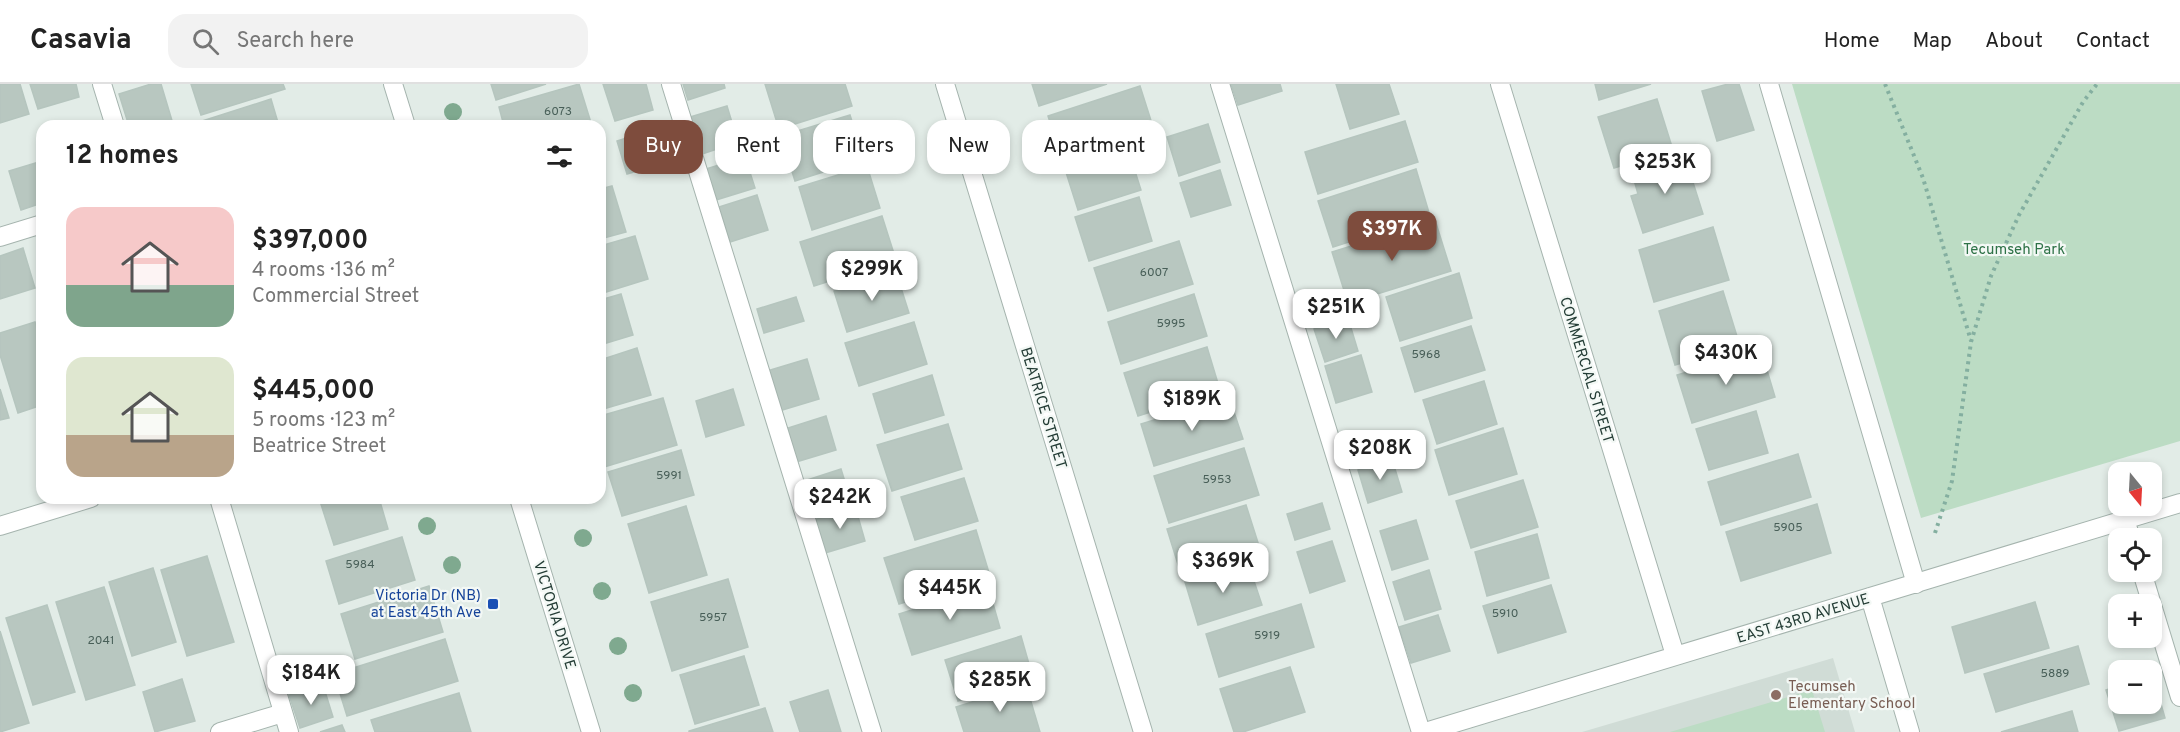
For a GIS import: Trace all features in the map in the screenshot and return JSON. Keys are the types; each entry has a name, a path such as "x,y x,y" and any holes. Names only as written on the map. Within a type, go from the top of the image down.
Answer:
{"street":[{"path":"102,84 113,120"},
{"path":"393,84 404,120"},
{"path":"671,84 872,732"},
{"name":"BEATRICE STREET","path":"945,84 1143,732"},
{"path":"1220,84 1420,732"},
{"name":"COMMERCIAL STREET","path":"1500,84 1675,655"},
{"path":"1769,84 1916,584"},
{"path":"0,237 36,226"},
{"name":"EAST 43RD AVENUE","path":"1425,732 2180,503"},
{"path":"0,526 72,504"},
{"path":"221,504 289,732"},
{"name":"VICTORIA DRIVE","path":"521,504 591,732"},
{"path":"2126,520 2128,528"},
{"path":"2145,582 2180,697"},
{"path":"1870,597 1910,732"},
{"path":"220,732 283,713"}],"path":[{"path":"1884,84 1923,178 1971,342"},
{"path":"1935,533 1952,481 1971,342 1990,276 2019,215 2083,102 2097,84"}],"shaded area":[{"name":"Tecumseh Elementary School","path":"1833,658 1855,732 1582,732"}],"green space":[{"name":"Tecumseh Park","path":"1792,84 2180,84 2180,441 1921,518"},
{"path":"1812,690 1825,732 1670,732"}],"building":[{"path":"0,84 20,84 29,114 0,123"},
{"path":"30,84 76,84 79,97 38,109"},
{"path":"151,84 161,84 172,120 127,120 119,94"},
{"path":"191,84 283,84 285,89 201,115"},
{"path":"491,84 546,84 496,100"},
{"path":"579,84 590,120 502,120 499,107"},
{"path":"603,84 646,84 653,110 615,121"},
{"path":"683,84 724,84 725,88 688,100"},
{"path":"765,84 845,84 852,106 801,122 801,120 776,120"},
{"path":"1032,84 1107,84 1039,106"},
{"path":"1231,84 1280,84 1282,91 1238,105"},
{"path":"1336,84 1389,84 1399,114 1350,129"},
{"path":"1595,84 1651,84 1599,100"},
{"path":"1728,84 1739,84 1754,130 1717,141 1702,91"},
{"path":"1140,86 1151,120 1049,120 1048,116"},
{"path":"271,99 277,120 205,120"},
{"path":"1657,99 1673,150 1614,168 1598,117"},
{"path":"727,106 731,120 715,120 715,150 703,154 703,120 691,120 690,117"},
{"path":"850,115 852,120 834,120"},
{"path":"1405,121 1418,162 1318,194 1305,152"},
{"path":"1208,124 1220,162 1179,176 1167,137"},
{"path":"813,126 813,174 817,174 795,181 793,174 801,174 801,130"},
{"path":"624,139 624,164 617,141"},
{"path":"1685,157 1703,214 1643,233 1631,196 1638,194 1632,173"},
{"path":"36,163 36,205 21,210 9,171"},
{"path":"715,166 715,174 750,174 755,188 716,200 706,169"},
{"path":"1416,169 1430,216 1333,247 1318,201"},
{"path":"1220,170 1231,205 1191,217 1180,183"},
{"path":"841,174 869,174 880,208 812,230 799,187"},
{"path":"1067,174 1136,174 1141,190 1078,210"},
{"path":"612,186 626,232 606,237 606,188"},
{"path":"757,195 768,230 730,242 719,207"},
{"path":"1139,197 1152,241 1089,261 1075,217"},
{"path":"882,216 896,260 814,286 800,242"},
{"path":"1435,220 1451,271 1348,303 1332,252"},
{"path":"1713,227 1729,280 1654,302 1639,250"},
{"path":"635,236 648,279 606,292 606,244"},
{"path":"1179,241 1193,284 1108,311 1094,268"},
{"path":"23,248 35,288 0,299 0,256"},
{"path":"896,272 909,313 847,332 834,291"},
{"path":"1459,273 1472,318 1400,341 1386,297"},
{"path":"1723,291 1740,346 1675,365 1659,311"},
{"path":"621,294 633,335 606,343 606,298"},
{"path":"1194,294 1207,336 1121,364 1108,322"},
{"path":"796,297 804,321 764,333 757,309"},
{"path":"1348,318 1358,351 1325,362 1314,329"},
{"path":"35,322 36,407 18,413 0,355 0,333"},
{"path":"914,322 927,364 859,386 845,343"},
{"path":"1471,326 1485,370 1415,392 1401,348"},
{"path":"1207,347 1220,390 1138,416 1124,373"},
{"path":"637,348 651,395 606,408 606,358"},
{"path":"1761,350 1775,397 1692,423 1677,375"},
{"path":"1361,355 1372,392 1336,403 1325,366"},
{"path":"807,359 819,399 779,411 767,371"},
{"path":"932,375 944,415 885,433 873,394"},
{"path":"1484,381 1497,424 1437,444 1423,400"},
{"path":"0,389 9,418 0,420"},
{"path":"733,389 744,425 706,437 696,401"},
{"path":"1229,397 1243,439 1154,466 1141,424"},
{"path":"663,398 677,445 606,466 606,414"},
{"path":"1756,411 1768,453 1709,470 1696,429"},
{"path":"826,416 836,450 796,462 785,429"},
{"path":"948,424 962,469 892,491 877,445"},
{"path":"1503,428 1517,474 1449,495 1435,450"},
{"path":"1244,448 1259,495 1169,523 1154,476"},
{"path":"681,450 694,495 622,516 608,472"},
{"path":"1798,454 1811,497 1721,525 1708,482"},
{"path":"1392,459 1402,492 1368,503 1358,470"},
{"path":"841,469 851,501 811,514 801,482"},
{"path":"964,478 978,521 915,540 901,497"},
{"path":"1523,480 1538,527 1471,548 1456,501"},
{"path":"1322,503 1330,529 1295,540 1287,514"},
{"path":"321,504 381,504 388,529 334,545"},
{"path":"1817,504 1831,553 1741,581 1726,532"},
{"path":"1246,505 1260,549 1181,574 1167,529"},
{"path":"686,506 707,575 649,593 628,524"},
{"path":"855,506 865,541 825,553 814,520"},
{"path":"1416,520 1428,559 1392,570 1380,531"},
{"path":"976,530 990,576 899,604 884,558"},
{"path":"1537,534 1549,578 1487,596 1475,552"},
{"path":"402,537 415,580 339,604 326,561"},
{"path":"1332,541 1345,581 1310,593 1297,552"},
{"path":"207,556 234,642 187,656 161,570"},
{"path":"1248,563 1262,605 1198,625 1185,582"},
{"path":"153,568 176,642 132,656 109,582"},
{"path":"1429,570 1441,609 1405,620 1393,582"},
{"path":"728,579 748,647 672,671 651,602"},
{"path":"1551,585 1566,632 1498,653 1483,606"},
{"path":"429,586 443,632 355,659 341,614"},
{"path":"988,586 1000,628 912,655 899,614"},
{"path":"104,587 135,685 86,700 56,602"},
{"path":"2035,602 2049,648 1965,673 1952,627"},
{"path":"1301,604 1314,647 1219,677 1206,634"},
{"path":"47,605 75,692 33,705 6,618"},
{"path":"1438,615 1450,651 1411,663 1399,627"},
{"path":"0,631 29,723 0,732"},
{"path":"1021,636 1033,678 958,701 945,660"},
{"path":"445,639 458,681 347,716 334,674"},
{"path":"2078,646 2089,684 1996,712 1984,674"},
{"path":"744,656 759,705 695,724 680,675"},
{"path":"1290,667 1305,712 1243,732 1234,732 1220,689"},
{"path":"182,679 195,721 155,732 143,692"},
{"path":"323,685 333,717 300,728 289,695"},
{"path":"1026,685 1040,732 964,732 956,707"},
{"path":"828,690 841,732 800,732 790,702"},
{"path":"459,693 471,732 375,732 371,720"},
{"path":"765,708 773,732 689,732 689,731"},
{"path":"2162,708 2165,718 2119,731 2114,714 2162,714"},
{"path":"2072,711 2078,732 2001,732"},
{"path":"342,725 345,732 320,732"}],"place":[{"name":"Victoria Dr (NB) at East 45th Ave","path":"493,604"},
{"name":"Tecumseh Elementary School","path":"1776,695"}]}
